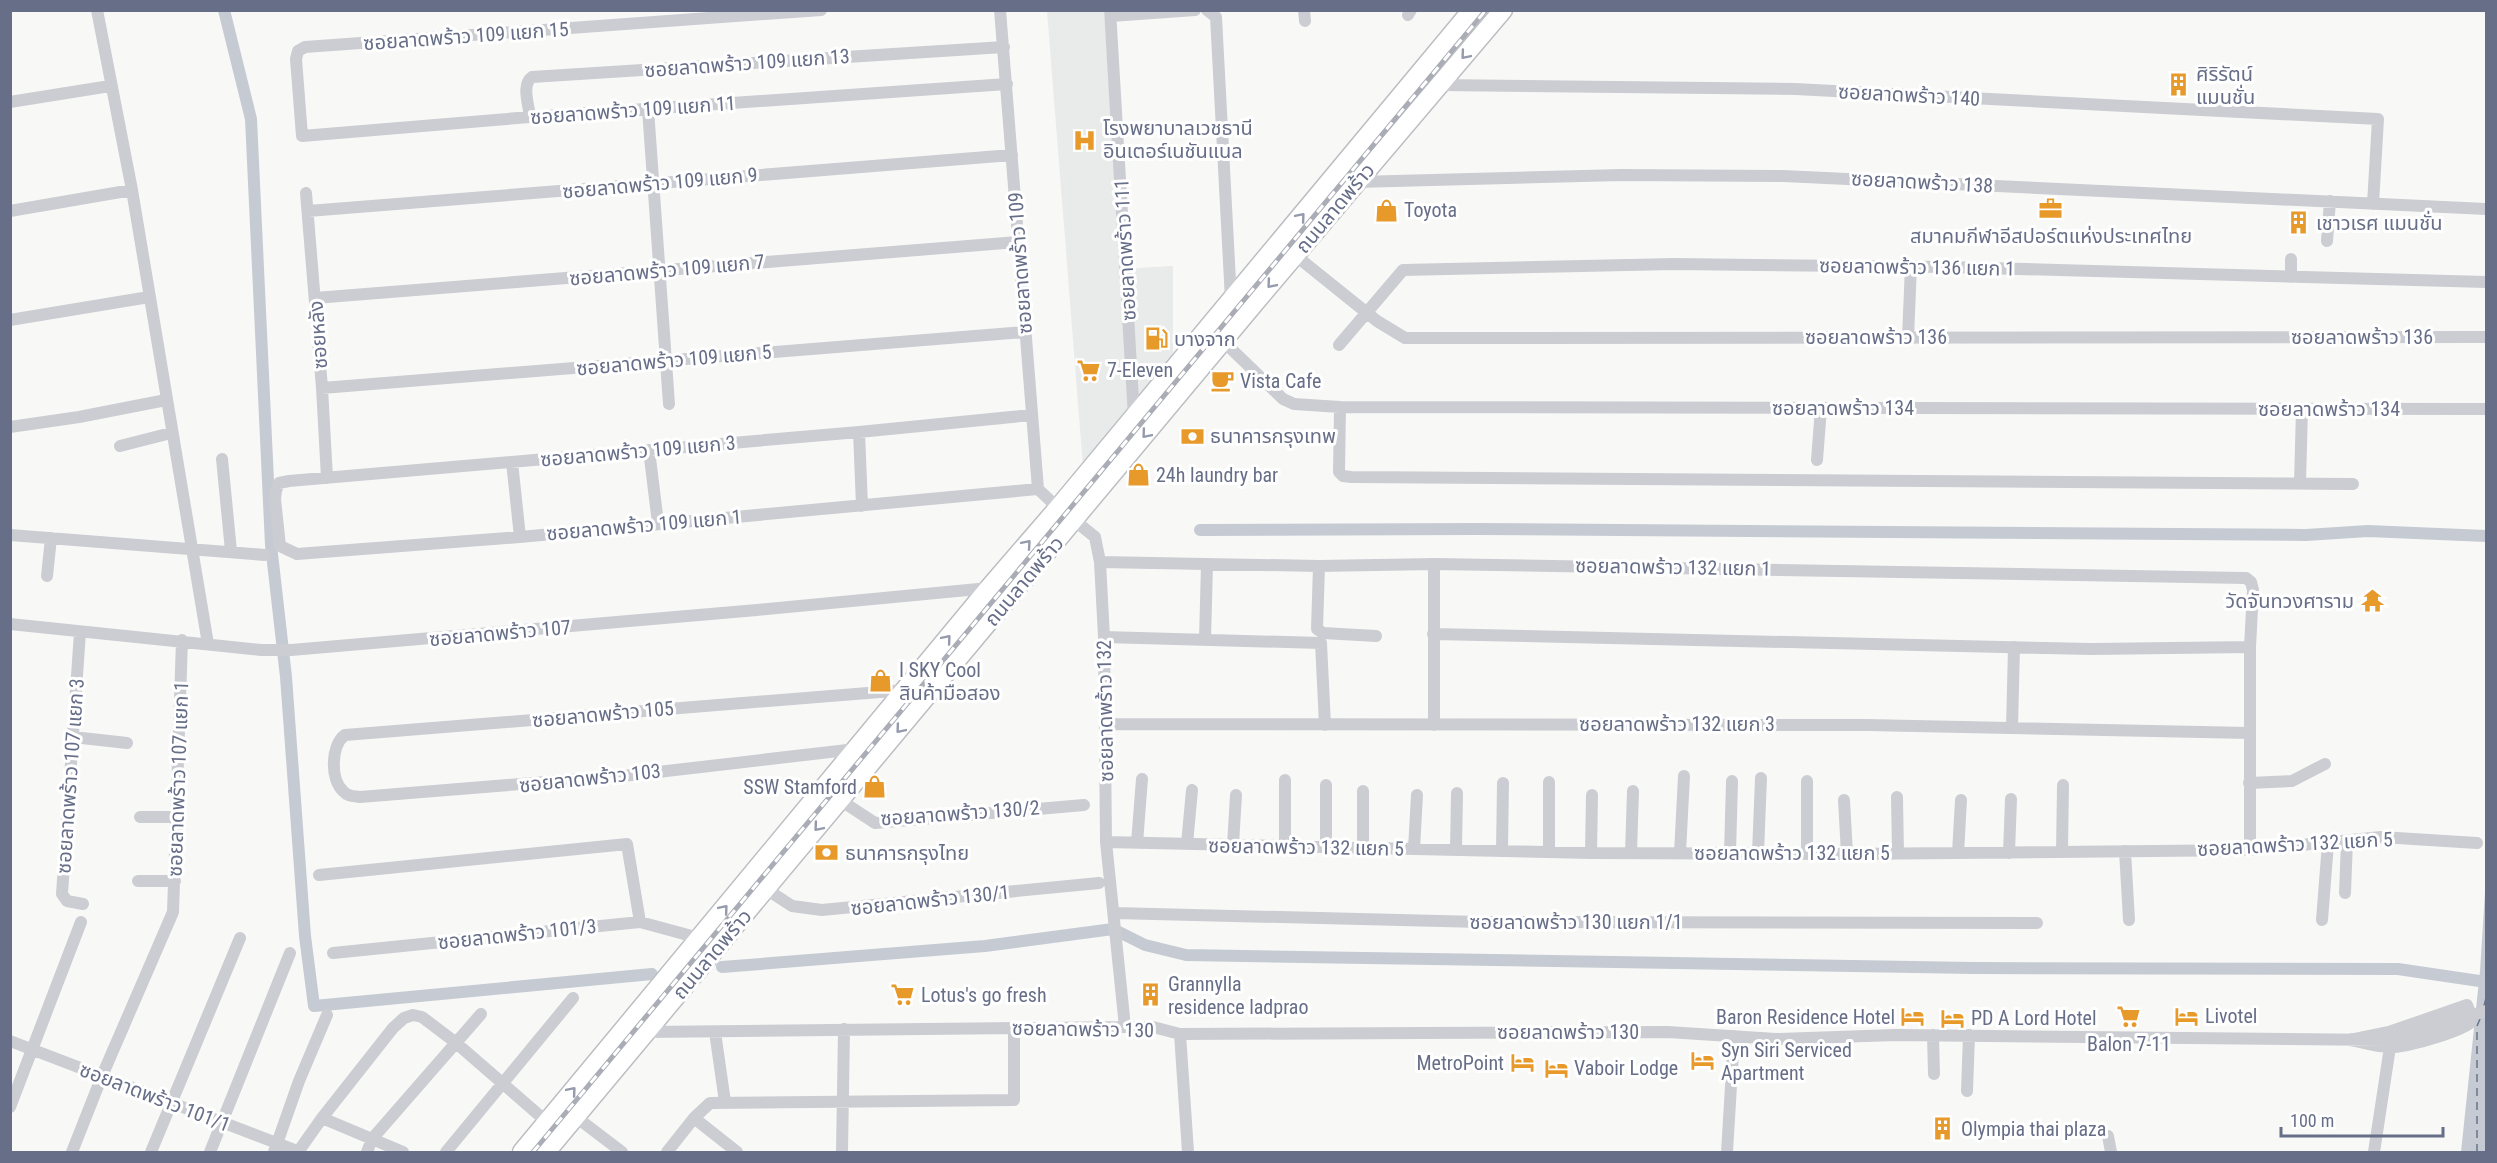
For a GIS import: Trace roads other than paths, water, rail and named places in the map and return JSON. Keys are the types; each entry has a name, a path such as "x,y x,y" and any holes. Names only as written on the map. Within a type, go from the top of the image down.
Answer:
{"main road":[{"name":"ถนนลาดพร้าว","path":"522,1152 1472,10"},
{"name":"ถนนลาดพร้าว","path":"546,1152 1295,255 1503,10"},
{"path":"856,749 872,762"},
{"path":"840,769 855,782"}],"street":[{"path":"97,10 132,190 190,548 208,644"},
{"name":"ซอยลาดพร้าว 109 แยก 15","path":"298,94 296,59 298,51 305,47 821,10"},
{"name":"ซอยลาดพร้าว 109","path":"1000,10 1038,489"},
{"path":"1110,13 1195,10"},
{"path":"1206,10 1216,17 1231,300"},
{"name":"ซอยลาดพร้าว 111","path":"1110,13 1134,417"},
{"name":"ซอยลาดพร้าว 109 แยก 13","path":"530,117 526,85 527,80 532,77 1004,47"},
{"name":"ซอยลาดพร้าว 109 แยก 11","path":"298,94 302,136 530,117 1007,84"},
{"name":"ซอยลาดพร้าว 140","path":"1439,85 1795,89 2378,119 2373,204"},
{"path":"10,102 110,86"},
{"path":"648,109 669,404"},
{"name":"ซอยลาดพร้าว 109 แยก 9","path":"308,211 1012,155"},
{"name":"ซอยลาดพร้าว 138","path":"1357,182 1621,175 1783,176 2486,209"},
{"path":"10,211 132,190"},
{"name":"ซอยหลัง","path":"306,193 327,478"},
{"path":"2327,241 2330,201"},
{"name":"ซอยลาดพร้าว 109 แยก 7","path":"315,298 1018,242"},
{"name":"ซอยลาดพร้าว 136","path":"1295,255 1366,312 1405,338 2487,337"},
{"path":"2291,259 2291,276"},
{"name":"ซอยลาดพร้าว 136 แยก 1","path":"1339,345 1403,270 1674,264 1911,267 2487,282"},
{"path":"1908,338 1911,267"},
{"path":"10,320 149,297"},
{"name":"ซอยลาดพร้าว 109 แยก 5","path":"322,388 1025,332"},
{"name":"ซอยลาดพร้าว 134","path":"1223,341 1283,399 1294,404 1340,407 2487,409"},
{"path":"10,427 79,417 166,400"},
{"path":"1340,407 1339,472 1343,476 1351,477 2353,484"},
{"path":"1817,460 1821,408"},
{"path":"2300,483 2302,409"},
{"name":"ซอยลาดพร้าว 109 แยก 3","path":"277,518 275,499 279,483 289,481 1032,415"},
{"path":"859,432 862,506"},
{"path":"120,446 171,433"},
{"path":"649,450 658,523"},
{"path":"222,459 231,551"},
{"path":"512,462 520,537"},
{"path":"1038,489 1058,508"},
{"name":"ซอยลาดพร้าว 109 แยก 1","path":"277,518 280,546 297,554 520,537 1038,489"},
{"name":"ซอยลาดพร้าว 132","path":"1074,520 1095,537 1100,562 1104,638 1106,842 1125,1027"},
{"path":"10,535 265,555"},
{"path":"47,576 51,538"},
{"name":"ซอยลาดพร้าว 132 แยก 1","path":"1100,562 1319,566 1434,564 2246,578 2251,582 2253,590 2250,647"},
{"path":"1205,640 1207,564"},
{"path":"1434,564 1434,725"},
{"path":"1319,566 1317,629 1323,633 1376,636"},
{"name":"ซอยลาดพร้าว 107","path":"10,624 182,640 261,650 291,650 746,612 989,588"},
{"name":"ซอยลาดพร้าว 107 แยก 3","path":"80,632 62,894 67,901 83,904"},
{"path":"1433,634 2014,647 2250,647 2250,850"},
{"path":"1104,638 1322,643 1325,725"},
{"name":"ซอยลาดพร้าว 107 แยก 1","path":"72,1152 102,1076 172,918 182,640"},
{"path":"2013,728 2014,647"},
{"name":"ซอยลาดพร้าว 105","path":"336,776 336,746 345,735 904,690"},
{"name":"ซอยลาดพร้าว 132 แยก 3","path":"1105,724 1867,725 2249,733"},
{"path":"73,737 127,743"},
{"name":"ซอยลาดพร้าว 103","path":"336,776 342,791 351,796 360,797 620,776 856,749"},
{"path":"2250,783 2292,781 2325,764"},
{"path":"1680,853 1684,776"},
{"path":"1758,853 1761,778"},
{"path":"1137,843 1142,779"},
{"path":"1285,780 1285,846"},
{"path":"1730,853 1732,781"},
{"path":"1807,854 1808,781"},
{"path":"1549,782 1549,852"},
{"path":"1502,851 1503,783"},
{"path":"1326,784 1326,848"},
{"path":"2062,852 2063,785"},
{"path":"1187,844 1192,790"},
{"path":"1363,791 1363,848"},
{"path":"1631,853 1633,791"},
{"path":"1455,850 1457,793"},
{"path":"1233,845 1236,795"},
{"path":"1414,849 1417,795"},
{"path":"1592,795 1592,853"},
{"path":"1898,797 1898,853"},
{"path":"2009,853 2011,799"},
{"name":"ซอยลาดพร้าว 130/2","path":"840,800 875,823 1084,805"},
{"path":"1844,800 1847,854"},
{"path":"1958,853 1961,800"},
{"path":"140,817 177,817"},
{"name":"ซอยลาดพร้าว 132 แยก 5","path":"1106,842 1592,853 1807,854 2250,850 2381,837 2477,843"},
{"path":"2345,893 2347,841"},
{"path":"2322,920 2328,843"},
{"path":"319,875 627,844 640,922"},
{"path":"2125,852 2129,920"},
{"path":"2325,873 2346,874"},
{"path":"138,881 175,881"},
{"name":"ซอยลาดพร้าว 130/1","path":"766,889 792,906 822,910 1099,883"},
{"name":"ซอยลาดพร้าว 130 แยก 1/1","path":"1115,917 1480,922 2037,923"},
{"path":"10,1107 81,922"},
{"name":"ซอยลาดพร้าว 101/3","path":"333,953 640,922 699,938"},
{"path":"151,1152 173,1104 240,938"},
{"path":"210,1152 290,953"},
{"path":"446,1152 573,998"},
{"path":"2350,1040 2389,1032 2459,1006 2467,1005 2471,1015 2470,1023 2464,1028 2428,1040 2387,1044 2374,1152"},
{"name":"ซอยลาดพร้าว 130","path":"646,1032 1153,1027 1180,1034 1668,1032 1776,1039 1969,1035 2350,1040 2387,1044 2487,1011"},
{"path":"276,1148 298,1081 327,1014"},
{"path":"367,1152 372,1138 481,1014"},
{"path":"299,1152 322,1118 393,1028 404,1018 413,1015 422,1017 455,1042 547,1122"},
{"path":"667,1152 693,1118 710,1102 1014,1100 1014,1028"},
{"path":"842,1152 844,1029"},
{"path":"715,1032 724,1102"},
{"path":"1180,1034 1188,1152"},
{"path":"1934,1035 1934,1074"},
{"path":"1967,1091 1969,1035"},
{"path":"1727,1152 1734,1036"},
{"name":"ซอยลาดพร้าว 101/1","path":"10,1041 222,1122 276,1148 299,1152"},
{"path":"576,1117 622,1152"},
{"path":"322,1118 403,1152"},
{"path":"693,1118 737,1152"},
{"path":"2108,1136 2111,1152"}],"waterway":[{"path":"224,10 251,119 271,545 286,677 305,936 314,1006 652,974"},
{"path":"1200,530 1475,529 2306,535 2368,531 2486,536"},
{"path":"722,967 985,946 1113,929 1145,945 1186,955 1974,968 2398,969 2486,982"}],"railway":[{"path":"533,1152 1486,10"}],"place":[{"name":"ศิริรัตน์ แมนชั่น","path":"2178,85"},
{"name":"โรงพยาบาลเวชธานี อินเตอร์เนชันแนล","path":"1085,140"},
{"name":"สมาคมกีฬาอีสปอร์ตแห่งประเทศไทย","path":"2051,208"},
{"name":"Toyota","path":"1386,210"},
{"name":"เชาวเรศ แมนชั่น","path":"2298,223"},
{"name":"บางจาก","path":"1156,339"},
{"name":"7-Eleven","path":"1089,370"},
{"name":"Vista Cafe","path":"1222,381"},
{"name":"ธนาคารกรุงเทพ","path":"1192,436"},
{"name":"24h laundry bar","path":"1138,475"},
{"name":"วัดจันทวงศาราม","path":"2372,601"},
{"name":"I SKY Cool สินค้ามือสอง","path":"881,681"},
{"name":"SSW Stamford","path":"875,787"},
{"name":"ธนาคารกรุงไทย","path":"827,853"},
{"name":"Lotus's go fresh","path":"903,995"},
{"name":"Grannylla residence ladprao","path":"1150,995"},
{"name":"Livotel","path":"2187,1016"},
{"name":"Baron Residence Hotel","path":"1913,1017"},
{"name":"Balon 7-11","path":"2129,1017"},
{"name":"PD A Lord Hotel","path":"1953,1018"},
{"name":"Syn Siri Serviced Apartment","path":"1703,1061"},
{"name":"MetroPoint","path":"1522,1063"},
{"name":"Vaboir Lodge","path":"1556,1068"},
{"name":"Olympia thai plaza","path":"1943,1129"}]}
